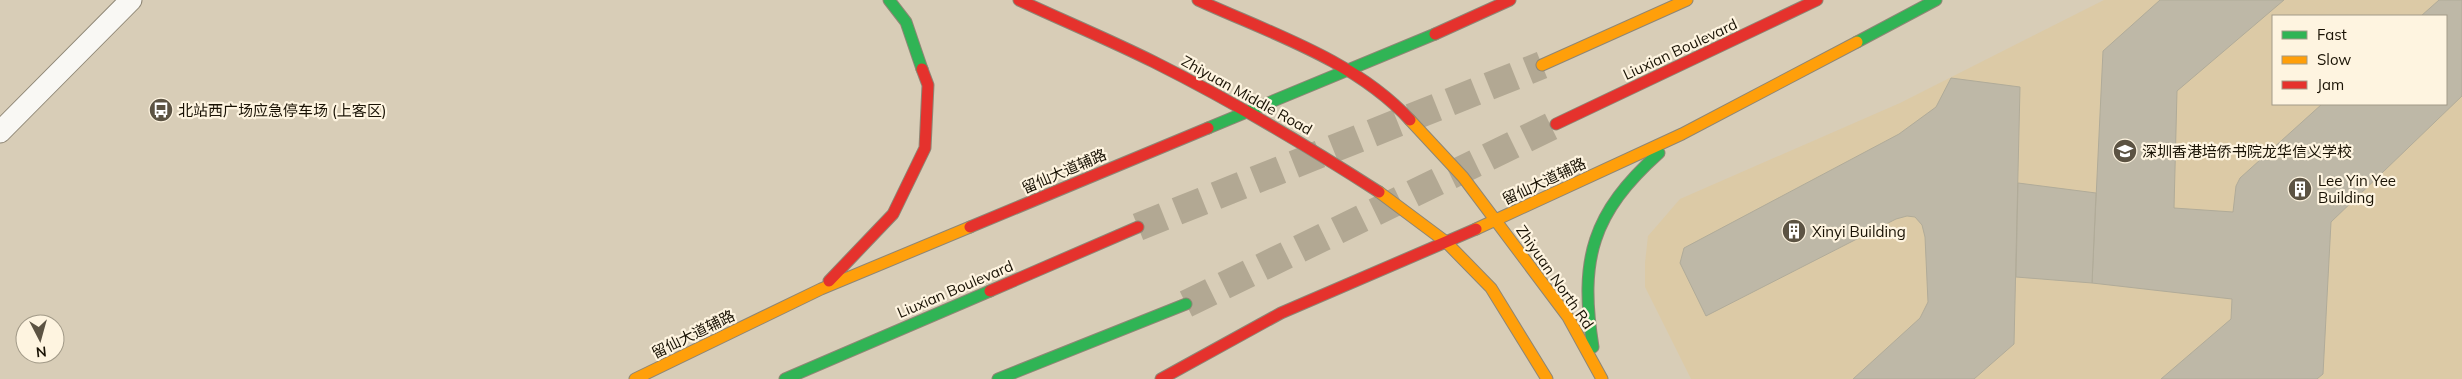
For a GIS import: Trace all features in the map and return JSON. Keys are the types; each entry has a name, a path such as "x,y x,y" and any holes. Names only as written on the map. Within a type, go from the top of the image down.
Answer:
{"main road":[{"path":"821,289 893,214 925,148 928,85 906,22 889,0"},
{"name":"Zhiyuan Middle Road","path":"1019,0 1153,61 1248,111 1386,196 1446,242"},
{"path":"1198,0 1349,69 1400,109 1463,177 1496,220"},
{"name":"留仙大道辅路","path":"635,379 821,289 1349,69 1485,5 1510,0"},
{"path":"1542,65 1687,0"},
{"name":"Liuxian Boulevard","path":"1556,124 1817,0"},
{"name":"留仙大道辅路","path":"1161,379 1281,313 1496,220 1682,134 1936,0"},
{"path":"1600,375 1587,317 1586,271 1591,247 1615,197 1643,166 1682,134"},
{"name":"Zhiyuan North Rd","path":"1496,220 1568,318 1600,375"},
{"name":"Liuxian Boulevard","path":"785,379 1138,227"},
{"path":"1446,242 1491,288 1547,379"},
{"path":"998,379 1186,304"}],"lane":[{"path":"0,132 131,0"}],"shaded area":[{"name":"深圳香港培侨书院龙华信义学校","path":"2104,0 2462,0 2462,379 1691,379 1645,287 1648,236 1680,199 1900,103"}],"building":[{"name":"Lee Yin Yee Building","path":"2160,0 2284,0 2177,91 2174,208 2233,212 2236,186 2240,178 2321,105 2447,105 2447,15 2422,15 2439,0 2462,0 2462,96 2331,222 2323,374 2317,379 2161,379 2231,319 2232,299 2092,283 2103,51"},
{"name":"Xinyi Building","path":"1951,78 2020,87 2014,344 1974,379 1853,379 1920,318 1928,302 1925,237 1922,225 1915,217 1907,216 1896,219 1706,316 1680,263 1684,248 1899,134 1936,107"},
{"path":"2018,183 2096,193 2092,283 2016,277"}],"tunnel":[{"path":"1138,227 1542,65"},
{"path":"1186,304 1556,124"}],"traffic: fast":[{"path":"889,0 906,22 922,69"},
{"path":"1857,42 1936,0"},
{"path":"1208,128 1435,34"},
{"path":"1593,347 1588,288 1590,263 1596,240 1605,218 1618,196 1659,153"},
{"path":"785,379 990,291"},
{"path":"998,379 1186,304"}],"traffic: slow":[{"path":"1542,65 1687,0"},
{"path":"1476,229 1682,134 1857,42"},
{"path":"1410,120 1463,177 1568,317 1602,379"},
{"path":"1379,192 1446,242 1491,288 1547,379"},
{"path":"635,379 821,289 970,227"}],"traffic: jam":[{"path":"1019,0 1137,54 1212,92 1296,140 1379,192"},
{"path":"1198,0 1338,64 1388,99 1410,120"},
{"path":"1435,34 1510,0"},
{"path":"1556,124 1817,0"},
{"path":"829,281 893,214 925,148 928,85 922,69"},
{"path":"970,227 1208,128"},
{"path":"990,291 1138,227"},
{"path":"1161,379 1281,313 1476,229"}],"place":[{"name":"北站西广场应急停车场 (上客区)","path":"161,110"},
{"name":"深圳香港培侨书院龙华信义学校","path":"2125,151"},
{"name":"Lee Yin Yee Building","path":"2300,189"},
{"name":"Xinyi Building","path":"1794,231"}]}
